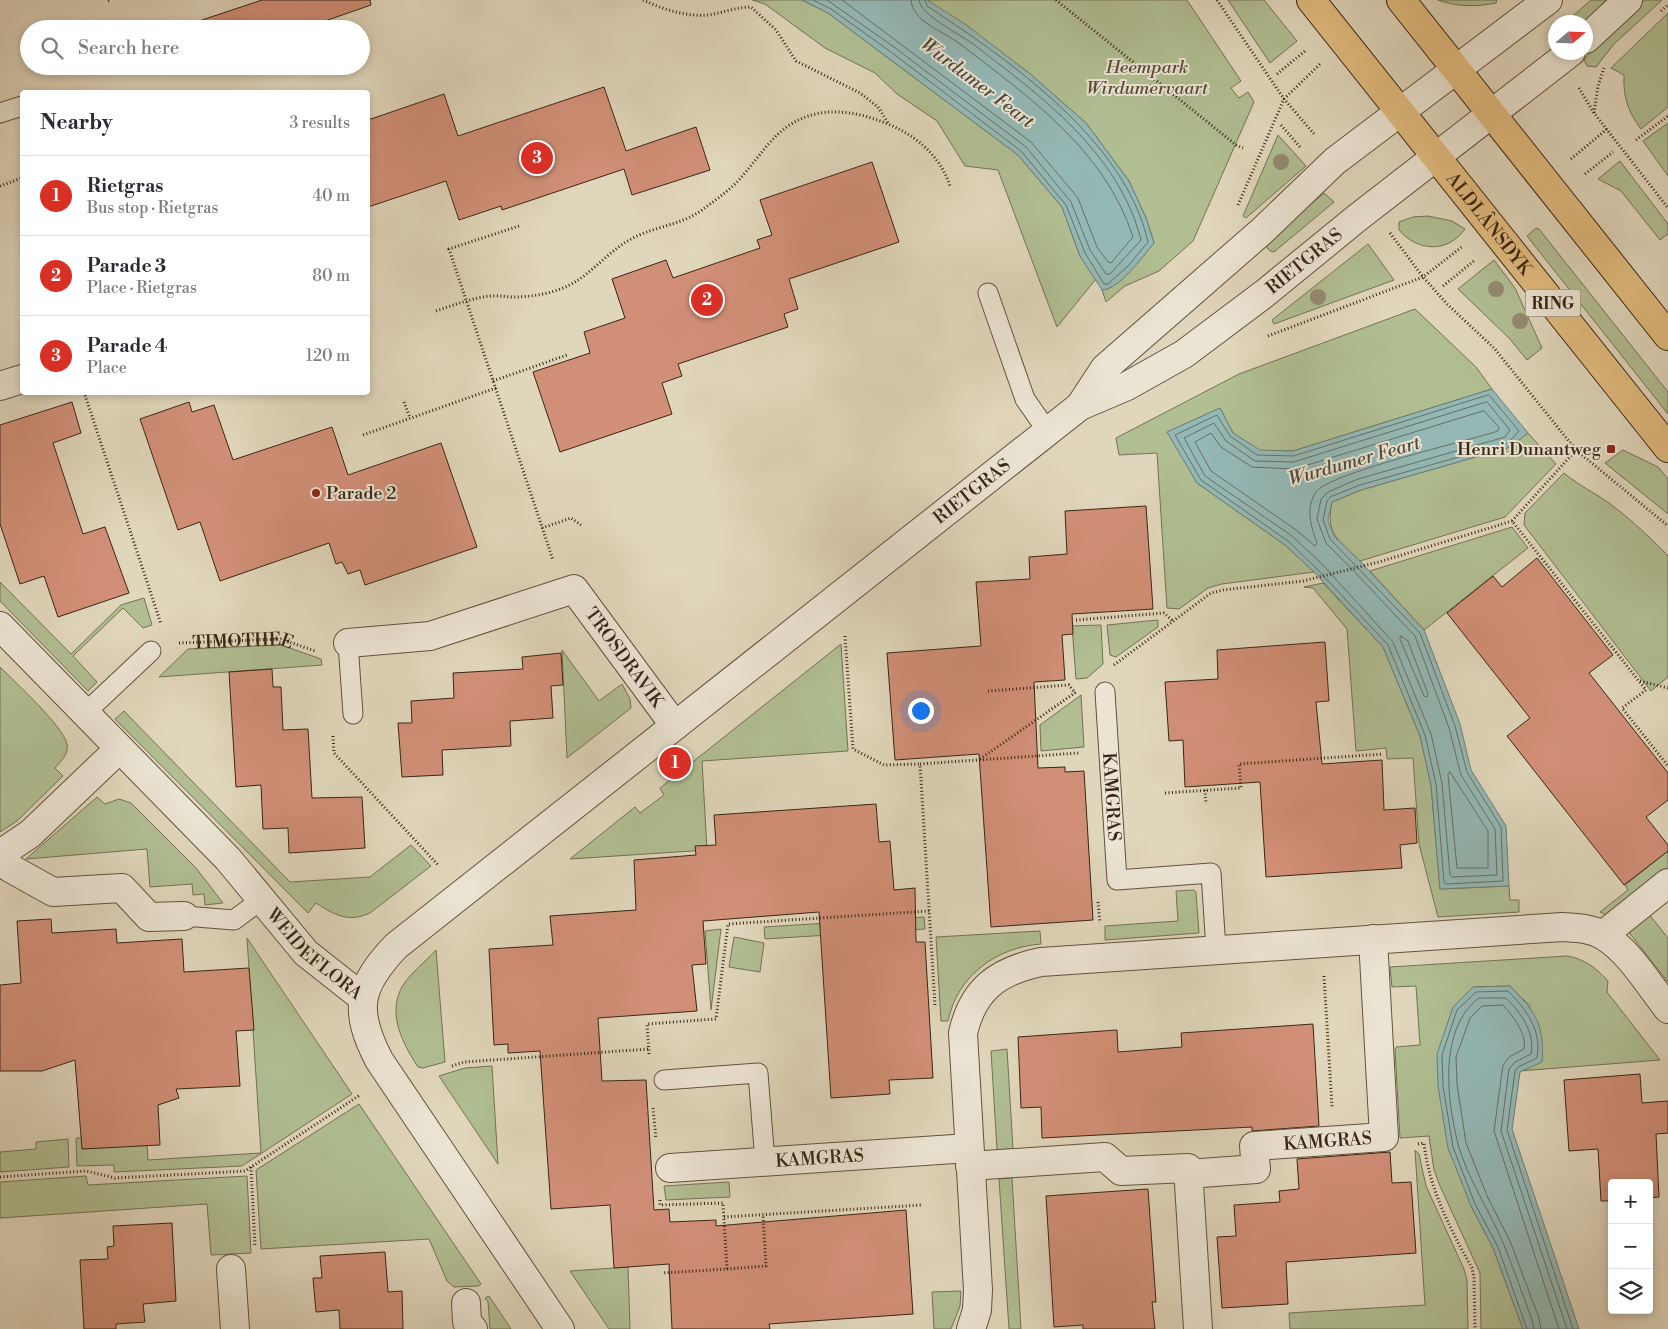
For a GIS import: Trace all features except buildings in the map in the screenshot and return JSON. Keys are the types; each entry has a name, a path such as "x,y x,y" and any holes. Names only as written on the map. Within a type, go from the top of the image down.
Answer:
{"main road":[{"name":"ALDLÂNSDYK","path":"1311,0 1668,448"},
{"path":"1401,0 1668,336"}],"street":[{"path":"1400,111 1548,0"},
{"path":"1593,32 1628,0"},
{"path":"1493,115 1561,60"},
{"name":"RIETGRAS","path":"1080,406 1105,368 1262,231 1335,161 1400,111"},
{"name":"RIETGRAS","path":"364,998 368,981 376,967 396,946 1080,406 1127,386 1184,354 1264,294 1370,207 1493,115"},
{"path":"0,386 20,380"},
{"name":"TROSDRAVIK","path":"348,643 430,636 574,589 675,726"},
{"name":"WEIDEFLORA","path":"0,626 228,859 306,953 364,998 362,1018 366,1036 379,1060 560,1329"},
{"path":"119,749 30,834 1,854 10,868 52,892 122,888 149,917 184,916"},
{"path":"1603,935 1668,883"},
{"path":"971,1329 977,1310 978,1290 962,1033 967,1014 980,993 998,976 1019,966 1041,962 1562,927 1584,929 1603,935 1622,950 1668,1009"},
{"name":"KAMGRAS","path":"670,1168 765,1162 969,1157 1105,1157 1121,1172 1188,1168 1188,1174 1256,1169 1254,1146 1384,1137 1372,940"},
{"path":"1188,1174 1198,1329"},
{"path":"231,1269 235,1329"},
{"path":"466,1303 468,1322 473,1329"}],"lane":[{"path":"0,113 20,107"},
{"path":"988,293 1026,399 1048,432"},
{"path":"348,643 353,714"},
{"path":"85,713 151,651"},
{"name":"KAMGRAS","path":"1105,692 1117,880 1211,873 1216,950"},
{"path":"184,916 234,920 261,900"},
{"path":"664,1080 758,1074 765,1162"}],"path":[{"path":"642,0 692,15 709,15 740,7 751,7 776,30 796,61 860,93 878,107 888,124"},
{"path":"1056,0 1236,145 1243,148"},
{"path":"1277,74 1305,51"},
{"path":"1594,113 1600,79"},
{"path":"1236,208 1284,99"},
{"path":"436,311 466,301 493,295 534,295 553,292 575,282 614,251 636,237 675,224 696,214 723,195 777,135 794,122 827,110 842,111 888,124 917,139 934,156 950,186"},
{"path":"1636,140 1668,116"},
{"path":"1281,125 1306,153"},
{"path":"1623,150 1668,208"},
{"path":"1585,174 1613,152"},
{"path":"0,186 20,179"},
{"path":"519,226 449,249 552,557"},
{"path":"1443,286 1481,256"},
{"path":"1261,337 1423,277 1447,304 1494,348 1576,450 1668,526"},
{"path":"493,381 567,355"},
{"path":"363,435 496,388"},
{"path":"85,395 161,625"},
{"path":"404,402 410,418"},
{"path":"1111,667 1211,594 1223,590 1303,581 1379,562 1512,521 1576,450"},
{"path":"542,528 571,518 581,525"},
{"path":"1512,521 1646,690 1622,708 1668,766"},
{"path":"1076,620 1164,613 1173,622"},
{"path":"845,634 853,749 884,765 1089,753"},
{"name":"TIMOTHEE","path":"177,643 281,639 322,653"},
{"path":"1638,681 1668,688"},
{"path":"988,691 1069,685 1075,693"},
{"path":"980,759 1080,690"},
{"path":"333,734 334,753 439,866"},
{"path":"1164,793 1240,788 1239,764 1383,754"},
{"path":"920,764 935,1007"},
{"path":"1205,790 1206,804"},
{"path":"1322,944 1334,1140"},
{"path":"452,1066 464,1062 649,1049"},
{"path":"0,1177 86,1171 114,1178 245,1172 360,1095"},
{"path":"1384,1137 1397,1145 1424,1143 1427,1168 1433,1185 1472,1268 1475,1329"},
{"path":"231,1269 257,1268 251,1167"},
{"path":"724,1217 922,1205"},
{"path":"727,1268 766,1266 763,1215"}],"green space":[{"path":"752,0 802,0 828,13 1018,155 1062,207 1080,256 1096,279 1057,327 998,170 965,166 937,121 897,94 875,73 825,48 765,4"},
{"name":"Heempark Wirdumervaart","path":"927,0 1187,0 1241,81 1231,88 1239,98 1248,92 1254,102 1193,241 1159,271 1125,286 1106,302 1102,290 1116,284 1123,278 1154,243 1146,218 1129,181 1086,123 1029,73"},
{"path":"1228,0 1264,0 1297,41 1270,63"},
{"path":"1438,0 1497,0 1496,3 1474,6"},
{"path":"1591,0 1609,0 1592,15 1574,15"},
{"path":"1645,0 1662,0 1614,44 1596,67 1587,66 1584,60 1593,60 1593,49"},
{"path":"1668,13 1668,107 1641,129 1627,104 1624,90 1624,75 1611,68"},
{"path":"1668,123 1668,176 1643,141"},
{"path":"1278,135 1306,166 1246,218 1243,216"},
{"path":"1620,161 1668,224 1668,234 1660,240 1621,191 1598,179"},
{"path":"1324,193 1334,202 1274,252 1270,251 1267,248 1267,242"},
{"path":"1428,216 1452,221 1465,229 1450,242 1442,246 1433,247 1415,242 1399,230 1399,222 1413,217"},
{"path":"1536,228 1539,229 1668,392 1668,414 1527,236"},
{"path":"1368,244 1394,280 1274,324 1272,320"},
{"path":"1494,260 1515,288 1542,348 1527,360 1510,339 1458,289"},
{"path":"1415,309 1476,367 1492,389 1293,451 1260,451 1233,433 1220,408 1168,432 1197,483 1285,545 1314,572 1222,584 1208,588 1179,609 1167,608 1157,453 1119,455 1116,438 1239,374"},
{"path":"1528,433 1556,464 1505,517 1360,561 1340,542 1332,530 1330,513 1332,502 1361,490 1510,447"},
{"path":"1623,450 1658,467 1668,479 1668,514 1605,463"},
{"path":"1564,473 1617,509 1668,556 1668,677 1651,691 1524,525 1525,513"},
{"path":"1512,527 1528,548 1424,630 1370,571"},
{"path":"0,582 71,654 121,605 144,598 152,625 143,628 123,608 73,656 97,682 88,691 0,601"},
{"path":"1323,583 1383,647 1420,736 1431,785 1440,889 1509,886 1510,900 1519,900 1519,912 1438,917 1419,844 1413,758 1387,759 1386,748 1356,751 1347,629 1313,588 1304,587"},
{"path":"1158,620 1158,627 1116,657 1110,655 1107,625"},
{"path":"1101,625 1103,664 1087,678 1076,679 1072,626"},
{"path":"841,644 848,751 702,761 707,850 570,859 635,807 640,813 664,795 660,788"},
{"path":"281,645 321,659 322,665 159,677 188,649"},
{"path":"562,650 599,701 622,684 630,699 631,708 567,758"},
{"path":"0,667 57,726 64,736 67,751 55,768 63,776 17,821 0,832"},
{"path":"1081,695 1084,747 1041,751 1040,725"},
{"path":"124,711 290,882 370,877 411,845 431,866 370,913 355,917 342,916 316,903 308,913 115,719"},
{"path":"97,797 105,804 119,799 131,803 196,868 223,903 205,905 204,894 193,895 192,884 150,887 147,849 26,859"},
{"path":"1668,851 1668,868 1609,916 1600,912 1628,890 1625,885"},
{"path":"1194,890 1196,892 1199,933 1105,940 1105,926 1178,921 1176,891"},
{"path":"1648,913 1668,938 1668,982 1627,930"},
{"path":"924,917 925,929 765,939 764,927"},
{"path":"721,929 711,1010 705,931"},
{"path":"1040,931 1041,944 1009,951 981,967 960,990 948,1021 941,1021 936,937"},
{"path":"734,937 764,943 760,972 729,967"},
{"path":"247,938 352,1094 242,1166 114,1172 114,1165 77,1166 76,1138 82,1138 83,1149 147,1145 148,1160 261,1153"},
{"path":"436,950 445,1062 423,1068 418,1067 405,1044 400,1033 396,1009 402,986"},
{"path":"1567,956 1579,959 1590,965 1608,981 1607,992 1660,1060 1520,1071 1530,1006 1510,986 1473,987 1471,1206 1493,1248 1523,1329 1481,1329 1480,1273 1434,1170 1429,1136 1400,1138 1395,1050 1396,1047 1420,1045 1416,986 1392,987 1390,967"},
{"path":"1007,1049 1013,1149 997,1150 991,1051"},
{"path":"492,1066 498,1164 439,1076 465,1068"},
{"path":"359,1104 481,1284 478,1286 454,1287 447,1281 429,1239 261,1249 256,1170"},
{"path":"68,1139 69,1167 0,1172 0,1152 36,1149 36,1142"},
{"path":"1415,1150 1419,1154 1426,1186 1464,1269 1467,1280 1468,1329 1290,1329 1289,1313 1425,1305"},
{"path":"86,1176 88,1185 247,1176 251,1253 211,1255 207,1204 0,1218 0,1182"},
{"path":"1012,1178 1021,1329 1009,1329 999,1179"},
{"path":"729,1182 730,1197 666,1200 664,1186"},
{"path":"628,1267 630,1329 609,1329 570,1271"},
{"path":"961,1291 960,1306 951,1329 934,1329 932,1292"},
{"path":"489,1296 511,1329 490,1329 488,1302 485,1298"}],"water":[{"name":"Wurdumer Feart","path":"802,0 927,0 965,24 1029,73 1086,123 1129,181 1146,218 1154,243 1123,278 1109,288 1102,290 1080,256 1062,207 1018,155 828,13"},
{"name":"Wurdumer Feart","path":"1492,389 1528,433 1510,447 1361,490 1332,502 1328,520 1334,536 1424,630 1460,724 1471,770 1506,826 1509,886 1440,889 1431,785 1420,736 1383,647 1314,572 1285,545 1197,483 1167,432 1220,408 1233,433 1260,450 1293,451"},
{"path":"1510,986 1532,1011 1540,1028 1543,1049 1542,1062 1520,1072 1512,1129 1579,1329 1523,1329 1493,1248 1471,1206 1448,1148 1438,1086 1437,1054 1453,1007 1473,987"}],"place":[{"name":"Parade 4","path":"537,158"},
{"name":"Parade 3","path":"707,300"},
{"name":"Henri Dunantweg","path":"1611,449"},
{"name":"Parade 2","path":"316,493"},
{"name":"Rietgras","path":"675,763"}]}
